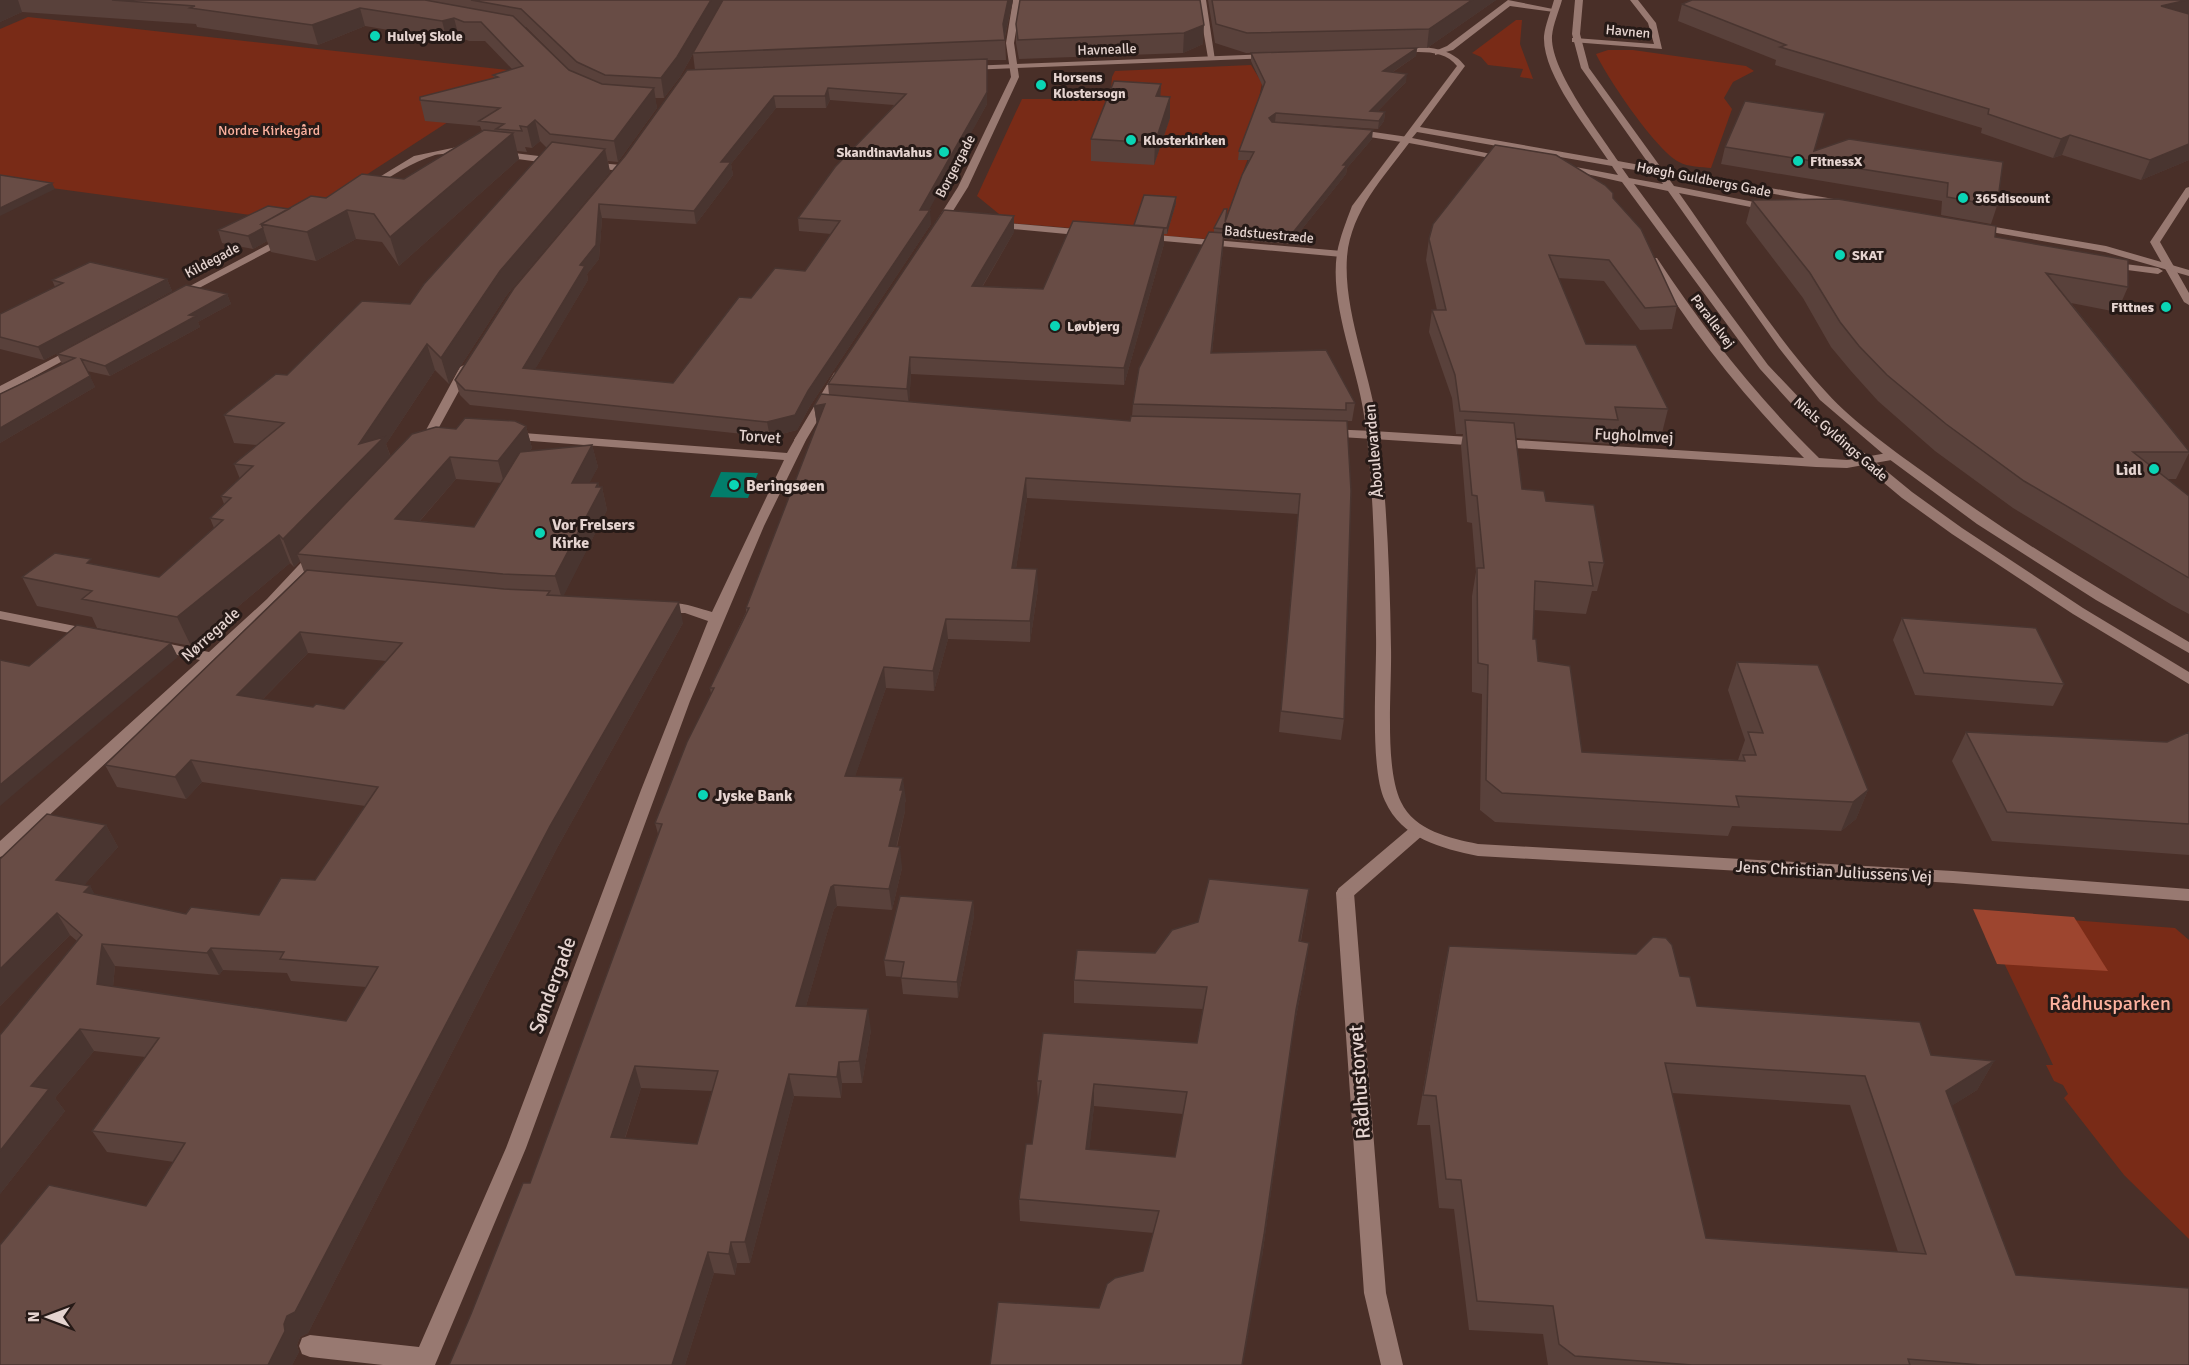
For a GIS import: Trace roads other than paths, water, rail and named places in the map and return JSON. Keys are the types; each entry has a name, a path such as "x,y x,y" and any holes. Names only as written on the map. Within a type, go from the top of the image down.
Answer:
{"street":[{"path":"1016,66 1011,58 1010,46 1017,0"},
{"path":"1202,0 1212,58"},
{"name":"Niels Gyldings Gade","path":"1579,0 1575,17 1575,40 1585,68 1802,370 1824,397 1930,485 2034,555 2189,648"},
{"name":"Havnen","path":"1575,40 1659,47 1652,23 1634,0"},
{"path":"1380,52 1438,53 1450,48 1510,2"},
{"name":"Niels Gyldings Gade","path":"1510,2 1556,5 1548,36 1551,57 1563,84 1625,179 1764,367 1802,408 1866,462 1958,531 2078,611 2189,679"},
{"name":"Åboulevarden","path":"1438,53 1452,57 1461,66 1358,206 1346,231 1342,254 1343,306 1367,394 1373,435 1383,595 1386,758 1391,797 1401,817 1418,831 1442,842 1478,850"},
{"name":"Havnealle","path":"962,68 1276,56"},
{"name":"Borgergade","path":"931,237 946,221 980,154 1015,77 1016,66"},
{"name":"Høegh Guldbergs Gade","path":"1416,129 1850,204"},
{"path":"1340,132 1408,140 1519,160"},
{"path":"358,193 406,162 435,151 462,149 569,163"},
{"path":"580,164 621,168"},
{"name":"Høegh Guldbergs Gade","path":"1551,166 1781,210"},
{"path":"2189,190 2173,211 2155,242 2189,302"},
{"path":"984,224 1098,234"},
{"path":"1966,225 2106,249 2172,270 2189,273"},
{"name":"Kildegade","path":"169,300 300,230"},
{"name":"Badstuestræde","path":"1132,236 1342,254"},
{"name":"Parallelvej","path":"1645,249 1713,346 1752,395 1816,463"},
{"path":"2093,263 2147,272 2172,270"},
{"path":"0,391 83,346"},
{"path":"414,452 436,431 473,356"},
{"path":"791,457 818,407 846,363"},
{"path":"818,407 838,409"},
{"name":"Fugholmvej","path":"1320,433 1816,463 1847,464 1893,456"},
{"name":"Torvet","path":"498,435 791,457 715,618"},
{"name":"Nørregade","path":"0,851 292,582 323,547"},
{"path":"292,582 311,585"},
{"path":"652,609 686,609 715,618"},
{"path":"0,615 105,636"},
{"name":"Søndergade","path":"425,1362 516,1148 656,766 715,618"},
{"path":"140,643 211,657"},
{"name":"Rådhustorvet","path":"1392,1365 1375,1293 1345,893 1418,831"},
{"name":"Jens Christian Juliussens Vej","path":"1478,850 1953,877 2189,895"},
{"path":"310,1346 425,1362"}],"water":[{"name":"Beringsøen","path":"721,472 758,473 748,498 710,497"}],"place":[{"name":"Hulvej Skole","path":"375,36"},
{"name":"Horsens Klostersogn","path":"1041,85"},
{"name":"Klosterkirken","path":"1131,140"},
{"name":"Skandinaviahus","path":"944,152"},
{"name":"FitnessX","path":"1798,161"},
{"name":"365discount","path":"1963,198"},
{"name":"SKAT","path":"1840,255"},
{"name":"Fittnes","path":"2166,307"},
{"name":"Løvbjerg","path":"1055,326"},
{"name":"Lidl","path":"2154,469"},
{"name":"Beringsøen","path":"734,485"},
{"name":"Vor Frelsers Kirke","path":"540,533"},
{"name":"Jyske Bank","path":"703,795"}],"park label":[{"name":"Nordre Kirkegård","path":"269,130"},
{"name":"Rådhusparken","path":"2110,1003"}]}
